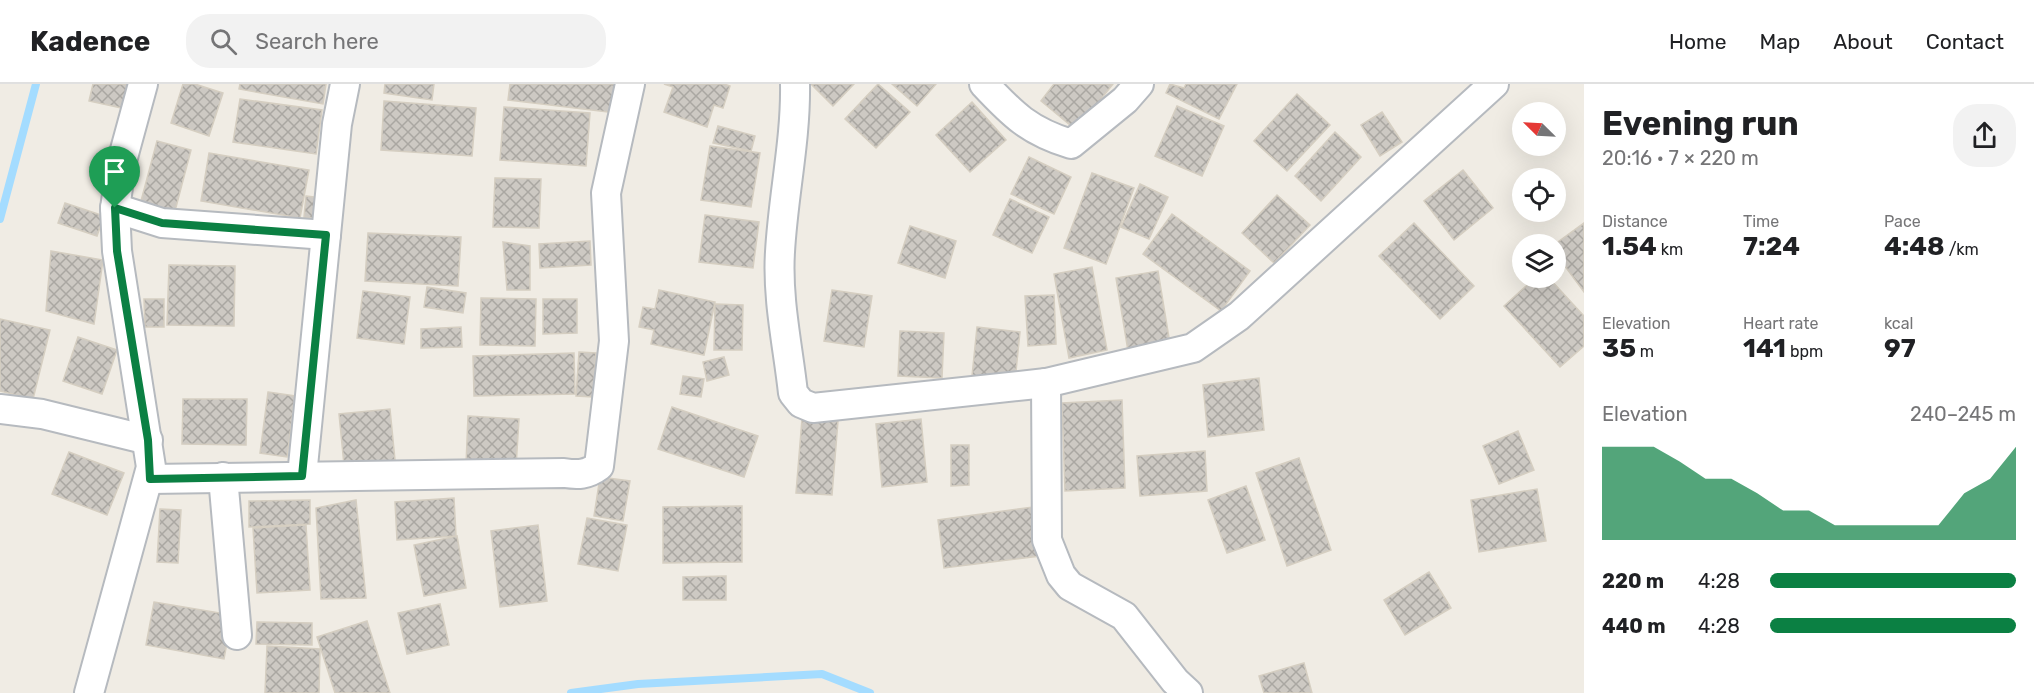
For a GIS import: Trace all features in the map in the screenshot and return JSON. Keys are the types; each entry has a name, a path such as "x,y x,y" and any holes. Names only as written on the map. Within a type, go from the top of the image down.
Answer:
{"street":[{"path":"89,693 150,479 148,440 117,251 115,208 122,160 143,84"},
{"path":"302,476 337,124 345,84"},
{"path":"150,479 564,473 578,475 590,473 599,466 614,342 606,193 630,84"},
{"path":"795,84 795,116 780,253 793,393 801,403 813,408 1046,382 1193,348 1221,331 1494,84"},
{"path":"984,84 1019,121 1036,132 1071,144 1106,112 1125,100 1139,84"},
{"path":"115,208 162,223 326,235"},
{"path":"117,251 162,223"},
{"path":"1046,382 1047,540 1061,575 1070,586 1124,616 1175,681 1188,693"},
{"path":"0,409 42,414 148,440"},
{"path":"223,477 237,635"}],"building":[{"path":"93,84 137,84 131,110 89,101"},
{"path":"183,84 195,84 223,93 209,136 171,123"},
{"path":"240,84 326,84 323,104 239,89"},
{"path":"385,84 434,84 432,100 384,93"},
{"path":"510,84 619,84 616,113 508,100"},
{"path":"664,84 724,84 730,86 723,108 714,105 707,127 664,112 673,87"},
{"path":"811,84 854,84 833,106"},
{"path":"878,84 910,112 876,148 845,119"},
{"path":"892,84 936,84 917,106"},
{"path":"1054,84 1113,84 1076,130 1041,101"},
{"path":"1170,84 1184,88 1186,84 1237,84 1219,119 1166,93"},
{"path":"1297,94 1330,125 1287,171 1254,141"},
{"path":"240,99 322,110 316,154 233,142"},
{"path":"384,101 476,108 472,156 381,150"},
{"path":"972,102 1006,140 970,172 936,135"},
{"path":"1177,106 1224,126 1202,176 1155,156"},
{"path":"504,107 590,113 586,166 500,160"},
{"path":"1382,112 1402,142 1380,156 1361,125"},
{"path":"718,126 755,136 751,151 713,143"},
{"path":"1335,132 1361,157 1321,201 1295,176"},
{"path":"157,141 191,150 175,211 141,201"},
{"path":"710,146 760,153 751,207 701,200"},
{"path":"209,153 309,170 300,218 201,201"},
{"path":"1029,157 1071,177 1054,214 1011,194"},
{"path":"1463,170 1493,208 1454,240 1424,201"},
{"path":"1092,173 1134,188 1106,264 1064,248"},
{"path":"495,178 541,179 539,228 493,227"},
{"path":"1140,184 1168,197 1149,239 1121,227"},
{"path":"1277,195 1310,225 1274,263 1242,233"},
{"path":"306,196 322,198 320,219 304,217"},
{"path":"1010,199 1049,217 1032,253 993,235"},
{"path":"65,203 104,216 97,236 58,223"},
{"path":"1172,214 1250,271 1221,311 1143,254"},
{"path":"705,215 759,222 753,268 699,262"},
{"path":"1414,223 1474,286 1440,319 1379,256"},
{"path":"1584,223 1584,292 1566,268 1566,236"},
{"path":"910,226 956,241 945,278 898,263"},
{"path":"368,233 461,237 458,286 365,281"},
{"path":"590,241 591,265 540,268 539,244"},
{"path":"503,242 530,246 530,290 507,290"},
{"path":"51,251 103,260 94,324 46,311"},
{"path":"169,265 235,266 234,326 167,325"},
{"path":"1092,267 1107,350 1069,358 1054,274"},
{"path":"1158,271 1171,350 1129,357 1116,278"},
{"path":"427,287 466,293 463,313 424,307"},
{"path":"1524,288 1558,288 1584,316 1584,346 1560,367 1504,306"},
{"path":"659,290 715,302 704,355 651,344 654,330 639,327 643,307 655,309"},
{"path":"832,290 872,296 864,347 824,341"},
{"path":"363,291 410,297 404,344 357,338"},
{"path":"1054,295 1056,344 1028,346 1025,296"},
{"path":"481,298 536,299 535,346 480,345"},
{"path":"144,299 164,299 164,327 145,327"},
{"path":"543,299 577,299 577,333 543,334"},
{"path":"715,304 743,305 742,350 714,350"},
{"path":"0,319 50,330 33,399 0,391"},
{"path":"461,327 462,347 421,348 421,329"},
{"path":"977,327 1020,332 1015,381 972,376"},
{"path":"900,331 944,333 942,378 898,376"},
{"path":"78,337 117,350 102,394 63,381"},
{"path":"579,352 596,353 593,397 576,396"},
{"path":"574,353 575,394 474,396 473,356"},
{"path":"724,357 729,375 707,381 703,362"},
{"path":"683,376 704,379 701,397 680,394"},
{"path":"1259,378 1264,430 1208,437 1203,385"},
{"path":"268,392 295,396 287,457 260,453"},
{"path":"183,399 247,399 246,445 182,444"},
{"path":"1122,400 1125,488 1065,491 1062,403"},
{"path":"672,407 758,436 744,477 658,449"},
{"path":"390,409 395,460 344,465 339,414"},
{"path":"468,416 519,419 516,467 466,465"},
{"path":"802,419 838,421 832,495 796,493"},
{"path":"921,419 927,482 882,487 876,424"},
{"path":"1518,431 1534,470 1499,484 1483,446"},
{"path":"951,445 969,445 969,485 951,486"},
{"path":"1205,451 1207,491 1140,496 1137,456"},
{"path":"69,452 124,473 107,515 52,494"},
{"path":"1299,458 1331,550 1287,566 1256,473"},
{"path":"600,477 630,481 623,521 594,516"},
{"path":"1246,486 1265,540 1227,553 1208,500"},
{"path":"1537,489 1546,541 1479,552 1471,500"},
{"path":"454,498 456,536 397,540 395,502"},
{"path":"310,500 310,524 249,527 249,501"},
{"path":"356,500 366,598 321,599 316,508"},
{"path":"742,506 742,562 663,563 663,507"},
{"path":"1033,507 1040,556 944,568 938,520"},
{"path":"160,509 181,510 178,563 157,562"},
{"path":"587,518 627,525 618,571 578,564"},
{"path":"306,525 310,590 257,593 253,528"},
{"path":"538,525 547,601 500,607 491,531"},
{"path":"457,536 466,588 424,596 414,545"},
{"path":"1429,572 1451,608 1405,635 1384,600"},
{"path":"726,576 726,600 683,600 683,577"},
{"path":"154,602 232,615 224,659 146,645"},
{"path":"440,604 449,645 407,654 398,613"},
{"path":"367,621 390,693 335,693 317,637"},
{"path":"257,622 312,623 312,645 256,644"},
{"path":"267,646 320,649 319,693 265,693"},
{"path":"1304,663 1312,693 1264,693 1259,676"}],"waterway":[{"path":"0,219 36,84"},
{"path":"571,693 638,684 822,674 870,693"}],"route":[{"path":"115,208 162,223 326,235 302,476 150,479 148,440 117,251 115,208"}]}
